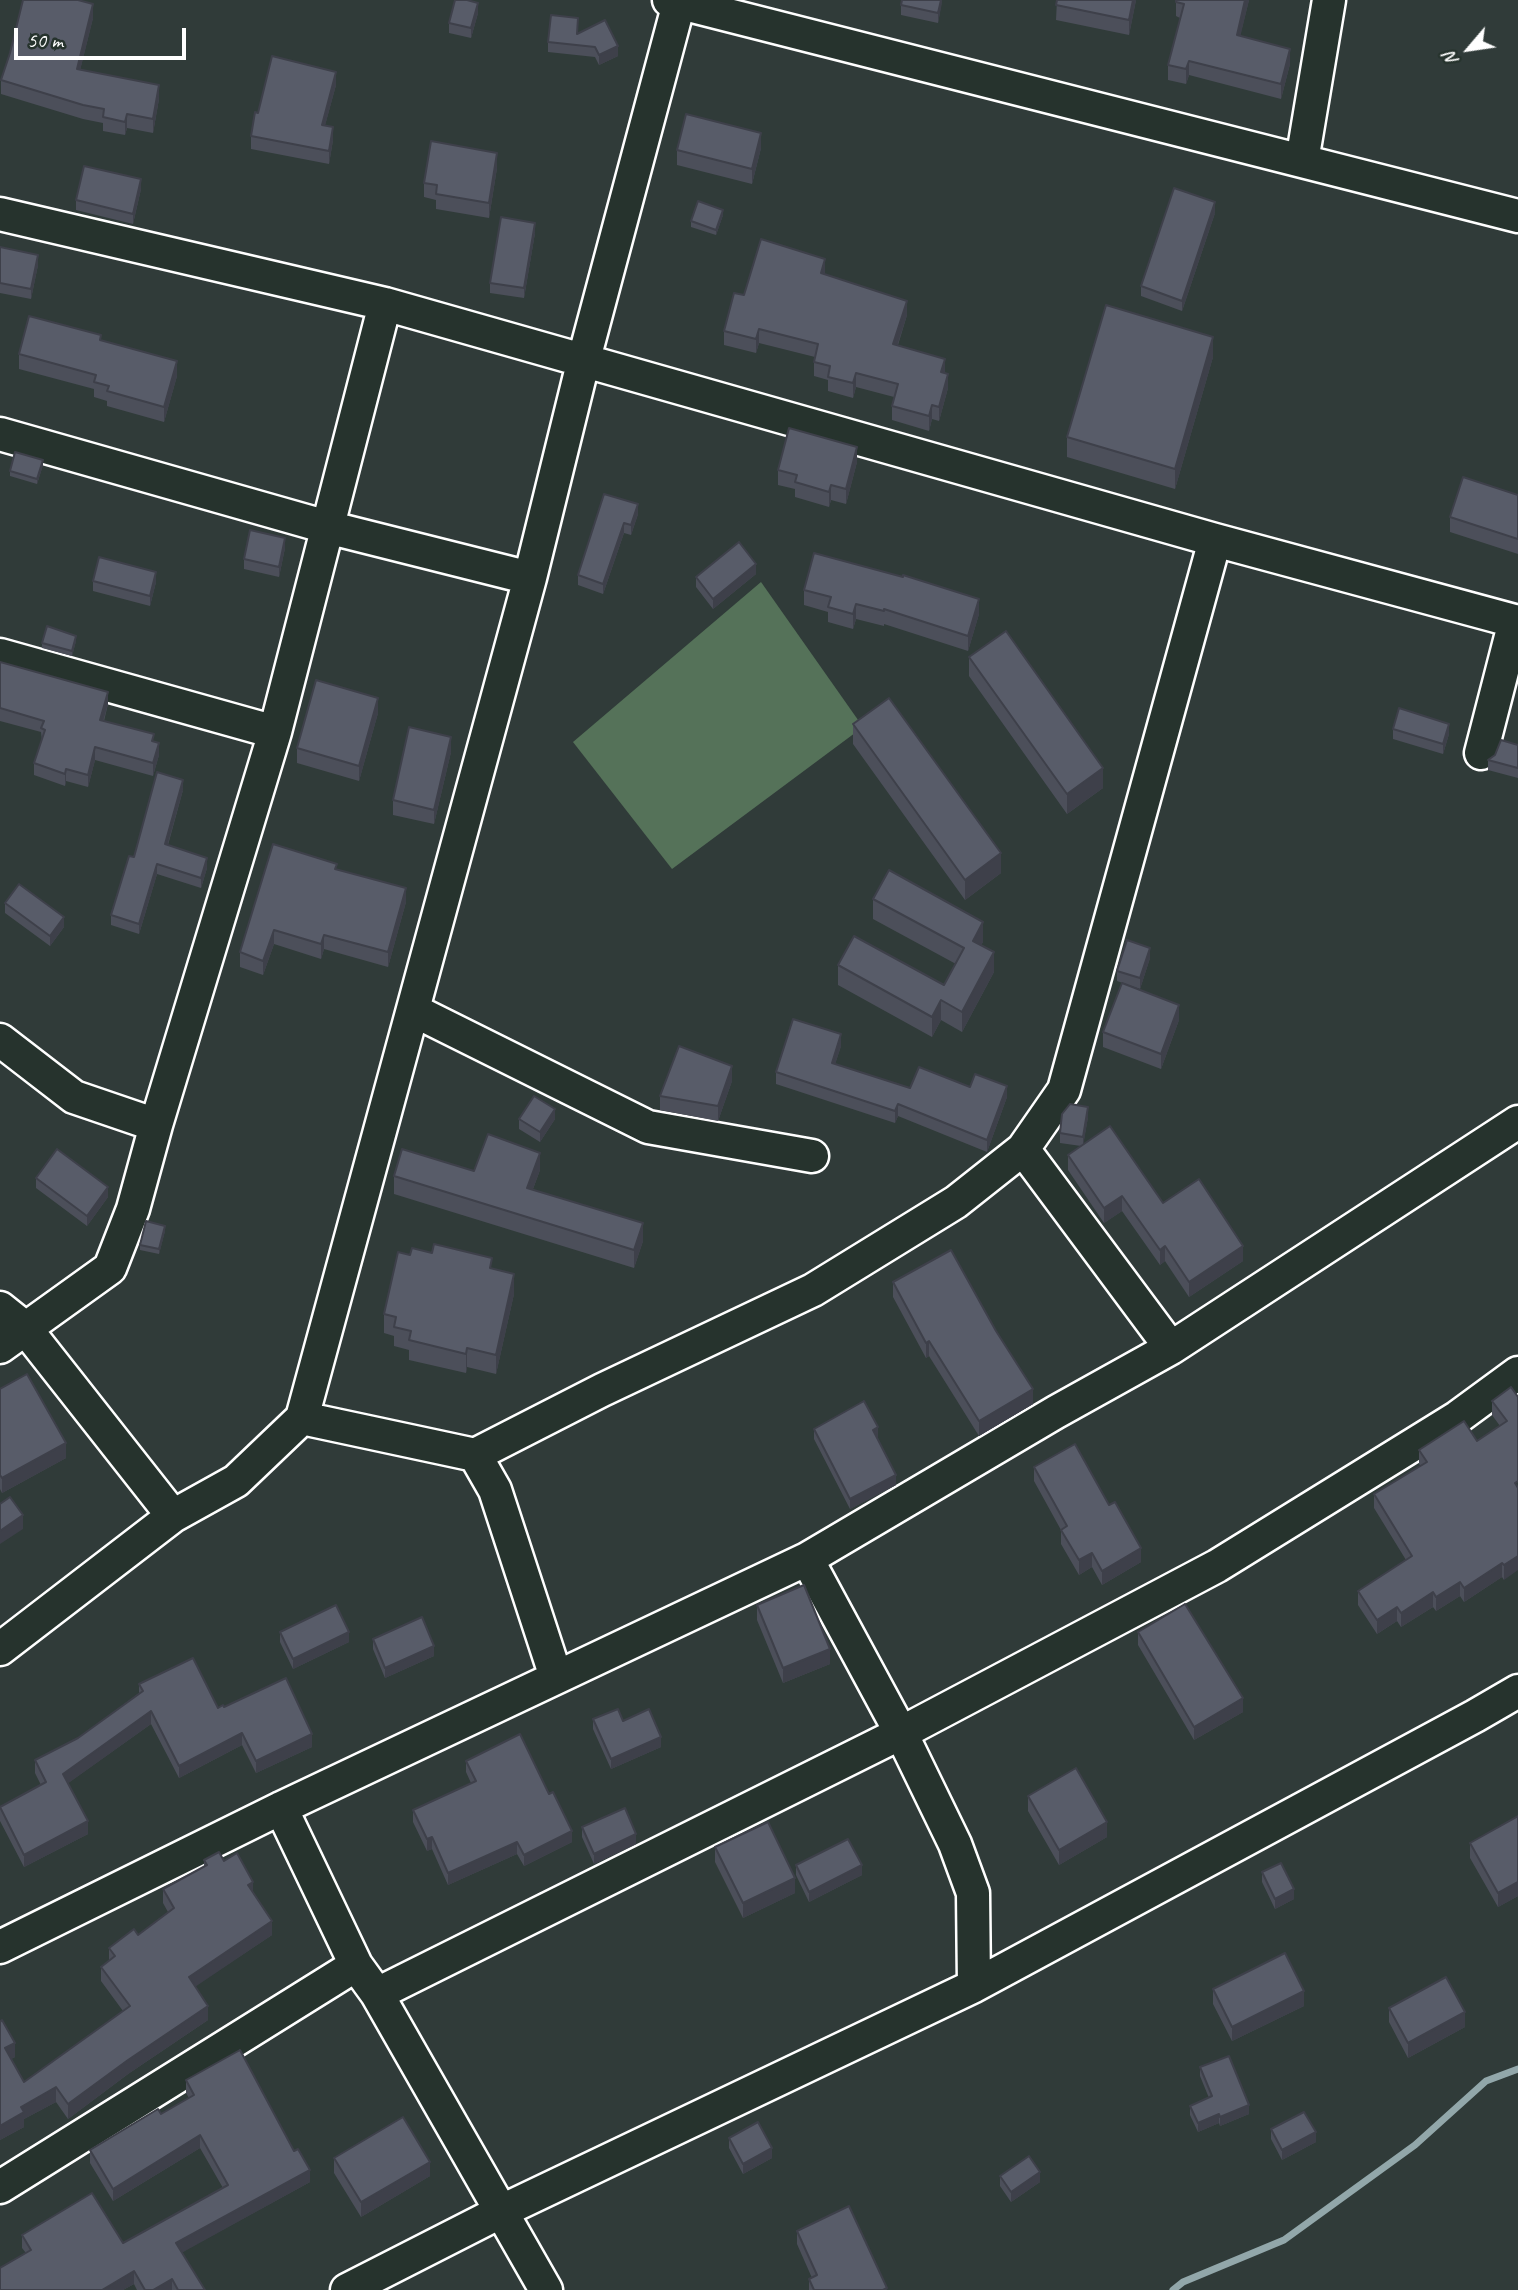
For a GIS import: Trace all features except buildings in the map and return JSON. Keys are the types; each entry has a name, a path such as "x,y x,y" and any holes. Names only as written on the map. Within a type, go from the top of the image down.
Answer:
{"street":[{"path":"1302,161 1329,0"},
{"path":"0,1649 173,1516 236,1481 302,1418 530,578 674,1 1518,216"},
{"path":"0,214 385,304 1216,540 1516,621 1481,753"},
{"path":"0,1347 110,1268 133,1209 275,732 385,304"},
{"path":"0,434 327,527 530,578"},
{"path":"302,1418 475,1455 602,1390 813,1290 956,1202 1023,1149 1064,1090 1216,540"},
{"path":"0,655 275,732"},
{"path":"413,1010 648,1127 811,1156"},
{"path":"0,1040 74,1097 156,1125"},
{"path":"0,1947 281,1808 807,1559 1056,1412 1171,1348 1518,1122"},
{"path":"1023,1149 1171,1348"},
{"path":"0,1308 25,1328 173,1516"},
{"path":"377,1994 901,1733 1217,1566 1458,1416 1518,1373"},
{"path":"475,1455 495,1490 556,1677"},
{"path":"807,1559 901,1733 956,1844 973,1893 974,1986"},
{"path":"347,2290 502,2211 974,1986 1518,1691"},
{"path":"281,1808 356,1965 377,1994 546,2290"},
{"path":"0,2187 356,1965"}],"green space":[{"path":"761,582 863,727 672,869 573,742"}],"waterway":[{"path":"1173,2290 1183,2282 1284,2240 1415,2145 1486,2081 1518,2069"}]}
